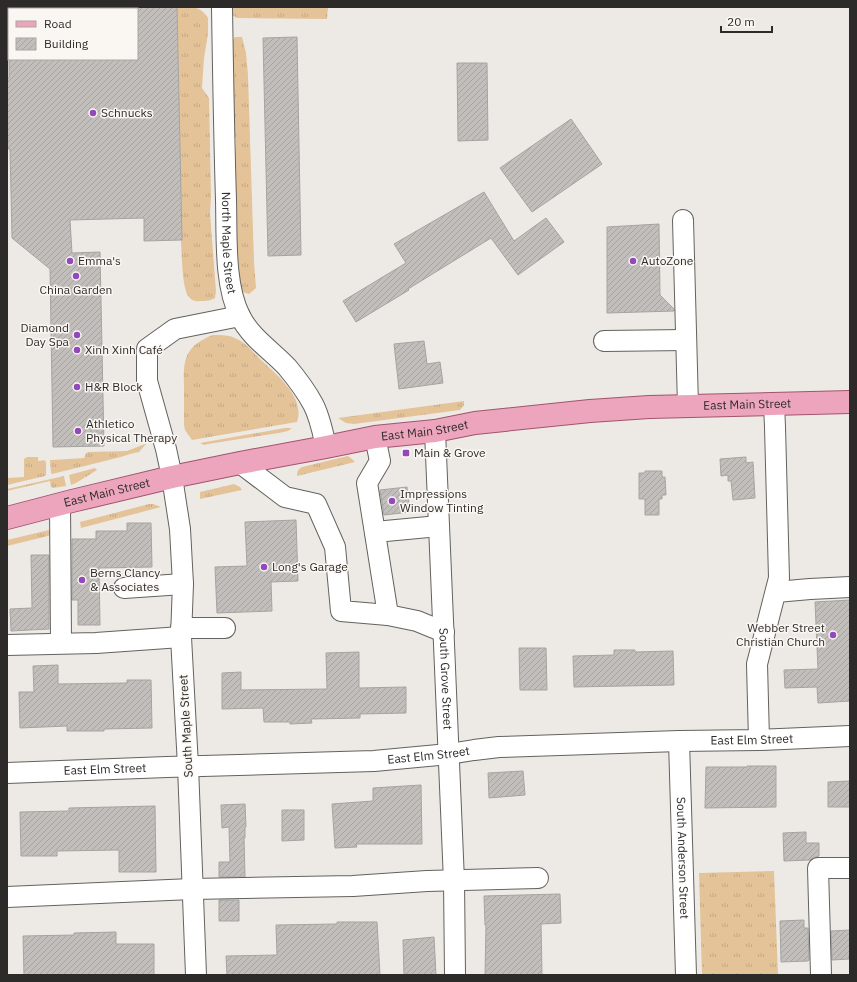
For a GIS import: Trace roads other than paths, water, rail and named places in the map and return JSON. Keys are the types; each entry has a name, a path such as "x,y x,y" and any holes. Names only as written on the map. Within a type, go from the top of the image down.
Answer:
{"main road":[{"name":"East Main Street","path":"7,518 172,477 240,463 375,437 435,431 475,423 590,411 649,407 850,402"}],"street":[{"name":"North Maple Street","path":"222,7 228,270 233,295 240,316 251,333 287,367 303,387 314,405 326,447"},
{"path":"683,220 688,406"},
{"name":"South Maple Street","path":"196,975 181,633 183,584 180,529 172,477 163,436 147,381 147,349 174,329 240,316"},
{"path":"604,341 686,340"},
{"path":"759,740 757,664 779,578 774,404"},
{"name":"South Grove Street","path":"435,431 454,881 455,975"},
{"path":"375,437 380,461 367,483 388,615"},
{"path":"240,463 285,497 316,504 335,547 341,611 388,615 417,621 444,632"},
{"path":"60,504 61,644"},
{"path":"375,532 439,526"},
{"path":"124,588 183,584"},
{"path":"776,592 850,587"},
{"path":"7,645 96,643 226,628"},
{"name":"East Elm Street","path":"7,773 374,761 499,748 850,736"},
{"name":"South Anderson Street","path":"680,741 686,975"},
{"path":"821,975 818,868 850,868"},
{"path":"7,897 192,889 353,886 427,881 538,878"}],"place":[{"name":"Schnucks","path":"93,113"},
{"name":"Emma's","path":"70,261"},
{"name":"AutoZone","path":"633,261"},
{"name":"China Garden","path":"76,276"},
{"name":"Diamond Day Spa","path":"77,335"},
{"name":"Xinh Xinh Café","path":"77,350"},
{"name":"H&R Block","path":"77,387"},
{"name":"Athletico Physical Therapy","path":"78,431"},
{"name":"Main & Grove","path":"406,453"},
{"name":"Impressions Window Tinting","path":"392,501"},
{"name":"Long's Garage","path":"264,567"},
{"name":"Berns Clancy & Associates","path":"82,580"},
{"name":"Webber Street Christian Church","path":"833,635"}]}
